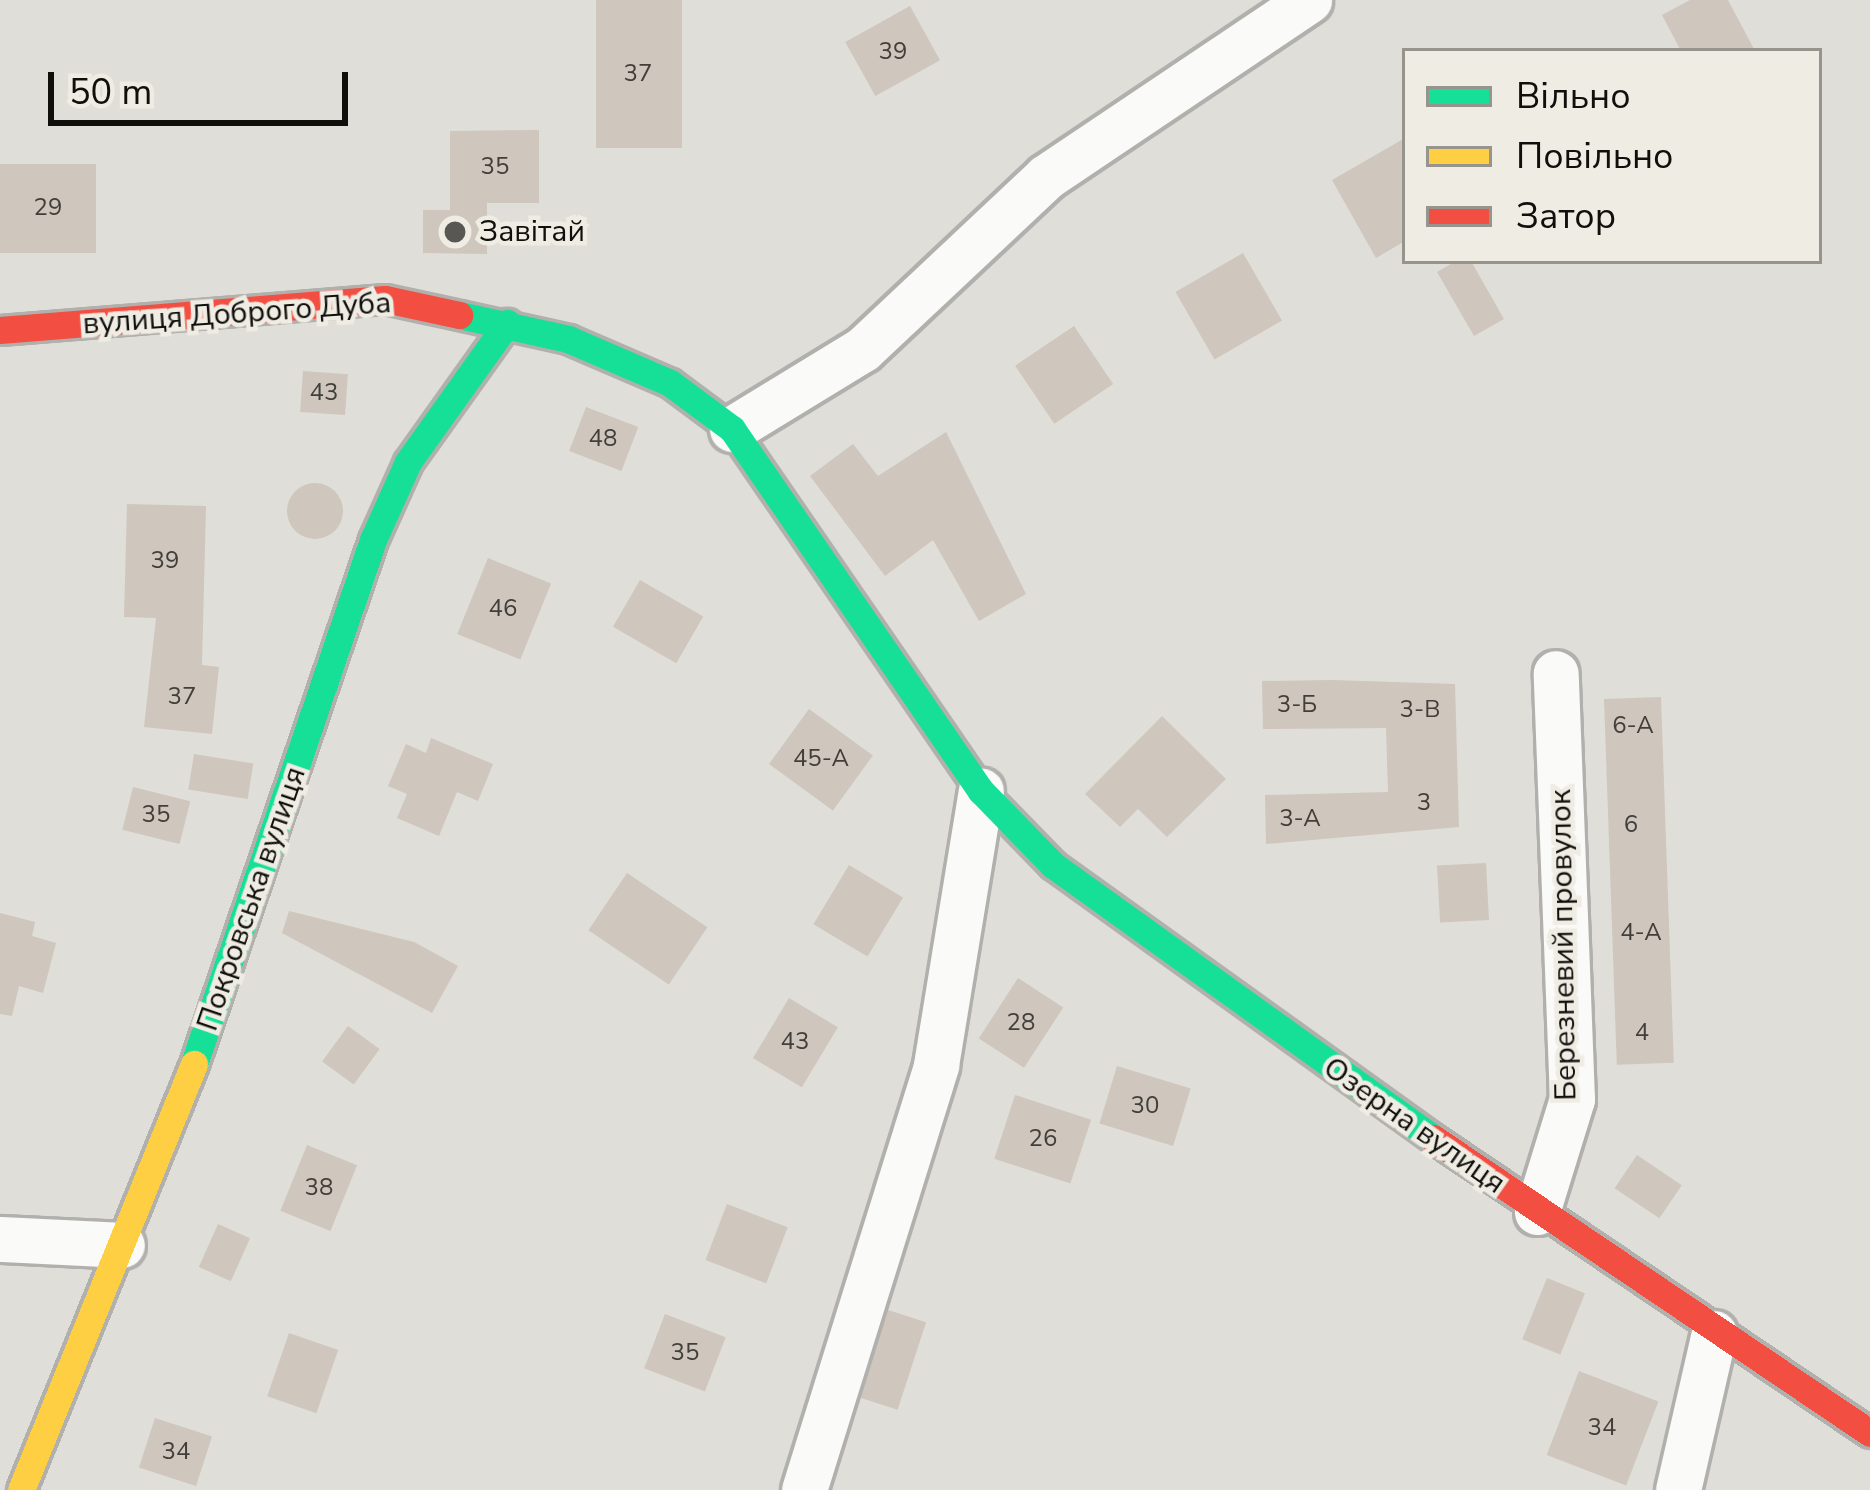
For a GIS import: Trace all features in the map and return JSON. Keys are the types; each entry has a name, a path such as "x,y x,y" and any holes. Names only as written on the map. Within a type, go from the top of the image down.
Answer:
{"street":[{"path":"732,429 863,349 1046,177 1309,0"},
{"name":"вулиця Доброго Дуба","path":"0,330 385,298 507,323 670,383 732,429"},
{"name":"Покровська вулиця","path":"21,1490 232,969 373,540 408,462 507,323"},
{"name":"Озерна вулиця","path":"732,429 981,791 1135,929 1537,1212 1870,1433"},
{"name":"Березневий провулок","path":"1537,1212 1572,1099 1556,674"},
{"path":"804,1490 936,1065 981,791"},
{"path":"0,1239 122,1245"},
{"path":"1678,1490 1714,1333"}],"building":[{"path":"596,0 682,0 682,148 596,148"},
{"path":"1690,0 1728,0 1753,48 1679,48 1662,15"},
{"path":"910,6 940,60 875,96 845,42"},
{"path":"539,130 539,203 487,203 487,254 423,253 423,210 450,210 450,131"},
{"path":"1402,140 1402,243 1376,258 1332,180"},
{"path":"0,164 96,164 96,253 0,253"},
{"path":"1243,253 1282,321 1214,360 1175,292"},
{"path":"1451,264 1473,264 1504,319 1474,336 1437,272"},
{"path":"1074,326 1113,384 1054,424 1015,366"},
{"path":"303,371 348,374 345,415 300,412"},
{"path":"586,407 638,427 621,471 569,451"},
{"path":"946,432 1026,594 979,621 933,540 885,576 810,476 853,444 878,476"},
{"path":"315,483 335,491 343,511 335,531 315,539 295,531 287,511 295,491"},
{"path":"127,504 206,506 202,665 219,667 212,734 144,727 156,618 124,617"},
{"path":"488,558 551,583 520,660 457,634"},
{"path":"640,580 703,616 676,663 613,627"},
{"path":"1262,681 1455,684 1459,827 1266,844 1265,795 1388,792 1386,728 1263,729"},
{"path":"1661,697 1674,1063 1617,1065 1604,699"},
{"path":"809,709 873,755 833,810 769,764"},
{"path":"1162,716 1226,779 1167,837 1138,809 1120,827 1085,794"},
{"path":"431,738 493,764 478,801 457,792 439,836 397,818 407,794 388,786 406,744 426,753"},
{"path":"194,754 253,763 248,799 188,790"},
{"path":"133,787 190,801 180,844 122,830"},
{"path":"1486,863 1489,920 1440,922 1437,866"},
{"path":"849,865 903,897 867,957 813,924"},
{"path":"627,873 707,927 669,984 588,930"},
{"path":"289,911 414,942 458,966 432,1013 282,933"},
{"path":"0,913 35,922 32,936 56,943 43,993 19,986 12,1016 0,1014"},
{"path":"1018,978 1063,1007 1024,1068 979,1038"},
{"path":"789,998 838,1027 802,1087 753,1058"},
{"path":"348,1026 380,1049 354,1085 322,1062"},
{"path":"1117,1066 1191,1089 1173,1146 1099,1123"},
{"path":"1015,1095 1091,1120 1070,1183 994,1159"},
{"path":"307,1145 357,1165 330,1231 280,1211"},
{"path":"1637,1155 1682,1185 1659,1218 1615,1188"},
{"path":"727,1204 788,1227 766,1283 705,1260"},
{"path":"218,1224 250,1238 231,1281 199,1267"},
{"path":"1547,1278 1585,1293 1560,1355 1522,1339"},
{"path":"888,1310 926,1322 898,1410 860,1397"},
{"path":"665,1314 726,1337 705,1391 644,1368"},
{"path":"289,1333 338,1350 316,1413 267,1396"},
{"path":"1579,1371 1658,1401 1626,1485 1547,1455"},
{"path":"155,1418 212,1437 196,1486 139,1467"}],"traffic: fast":[{"path":"459,315 568,339 670,383 732,429 981,791 1053,865 1433,1138"},
{"path":"194,1064 373,540 408,462 507,323"}],"traffic: slow":[{"path":"21,1490 194,1064"}],"traffic: jam":[{"path":"0,330 385,299 459,315"},
{"path":"1433,1138 1870,1433"}],"place":[{"name":"Завітай","path":"455,232"}]}
